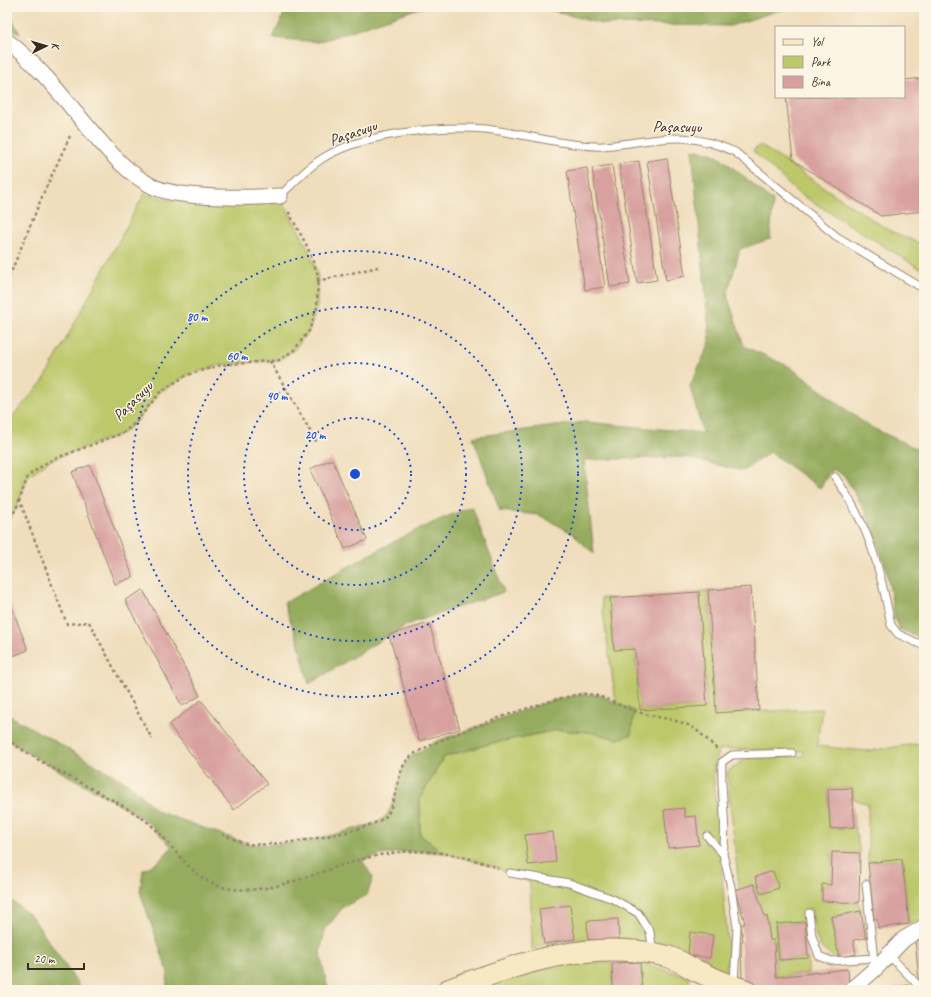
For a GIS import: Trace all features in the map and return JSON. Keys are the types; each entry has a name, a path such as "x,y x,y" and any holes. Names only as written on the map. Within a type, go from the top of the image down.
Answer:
{"street":[{"path":"7,41 26,55 111,154 138,177 156,187 184,195 280,196"},
{"path":"850,990 875,963 889,955 904,939 924,927"},
{"path":"448,990 515,966 567,953 609,950 642,951 668,957 719,981 739,988"}],"lane":[{"name":"Paşasuyu","path":"280,196 299,177 321,159 373,139 415,131 449,128 485,129 574,145 598,146 674,138 695,138 715,143 734,152 836,236 924,289"},
{"path":"835,477 848,496 864,527 877,560 891,626 898,634 924,646"},
{"path":"739,988 737,927 723,854 726,835 721,779 722,762 732,755 749,753 792,753"},
{"path":"707,836 723,854"},
{"path":"510,873 569,883 613,899 638,913 650,932 654,954"},
{"path":"808,913 812,936 819,956 832,961 875,963 866,884"},
{"path":"889,955 921,990"}],"path":[{"path":"7,282 44,192 79,117"},
{"name":"Paşasuyu","path":"7,523 16,509 28,476 43,464 123,433 136,422 160,392 187,375 221,365 279,360 294,350 310,331 317,307 318,275 307,246 280,196"},
{"path":"318,280 378,267"},
{"path":"270,361 317,444"},
{"path":"19,499 67,624 90,622 152,739"},
{"path":"222,834 248,844 274,845 313,840 377,823 387,815 394,800 403,767 409,758 437,741 550,701 583,694 600,695 634,711 689,725 705,738 726,759"},
{"path":"7,739 20,749 74,778 150,824 193,871 214,884 234,889 264,888 296,881 341,865 382,854 416,850 466,858 510,873"}],"green space":[{"path":"287,7 428,7 419,8 318,42 273,38"},
{"path":"540,7 789,7 730,26 601,24"},
{"path":"7,10 8,11 20,34 7,26"},
{"path":"760,145 888,230 924,245 924,271 797,192 753,151"},
{"path":"692,149 711,153 725,161 773,201 770,239 740,249 727,295 744,346 790,367 868,426 924,452 924,639 899,629 895,619 886,567 867,514 844,475 832,469 820,488 770,452 743,471 684,457 584,460 594,554 572,533 539,515 500,511 473,437 585,422 703,433 690,386 710,342"},
{"path":"144,194 183,203 260,205 280,196 307,246 318,275 317,307 309,331 294,350 279,360 221,365 187,375 160,392 136,422 123,433 49,461 28,476 16,509 7,523 7,423 44,380"},
{"path":"472,507 504,592 414,622 389,635 309,684 298,641 284,603 376,551 423,527"},
{"path":"708,590 716,713 822,709 817,746 868,751 922,743 924,690 924,919 909,924 902,859 868,863 868,804 853,799 852,788 828,789 830,829 855,827 860,853 832,853 831,885 822,884 822,901 859,903 861,911 831,917 839,958 831,955 820,946 815,932 811,908 804,910 805,922 776,924 779,960 808,958 808,973 776,977 774,940 770,940 767,916 765,917 739,889 727,772 747,758 803,756 804,751 724,749 718,751 713,771 729,957 724,976 666,947 629,939 575,940 544,944 532,950 530,882 492,866 444,853 420,835 420,798 444,757 489,744 556,730 590,732 618,739 634,711 616,703 601,598 610,598 614,650 635,649 640,710 707,706 699,592"},
{"path":"583,694 600,695 634,711 631,735 618,739 590,732 556,730 489,744 444,757 420,798 420,835 444,853 403,852 362,860 373,878 367,895 343,907 325,930 320,953 327,985 333,990 166,990 168,972 140,892 143,870 158,862 172,847 150,824 129,810 21,749 7,739 7,714 131,785 157,811 248,844 274,845 313,840 377,823 387,815 394,800 403,767 409,758 437,741 550,701"},
{"path":"7,897 32,917 82,990 7,990"},
{"path":"569,962 612,963 613,990 471,990"},
{"path":"640,962 689,977 691,990 642,990"}],"building":[{"path":"924,78 924,211 881,216 793,160 786,98 905,98 905,80"},
{"path":"667,158 685,276 666,280 647,161"},
{"path":"639,161 657,280 637,283 619,164"},
{"path":"612,165 630,284 610,287 592,168"},
{"path":"587,168 605,287 585,290 567,171"},
{"path":"332,459 367,540 345,549 310,469"},
{"path":"90,465 133,577 115,584 72,472"},
{"path":"751,587 759,710 716,713 708,590"},
{"path":"143,590 200,696 182,706 125,600"},
{"path":"699,592 707,706 640,710 635,649 614,650 610,598"},
{"path":"7,595 28,650 8,658 7,655"},
{"path":"429,623 460,729 419,741 389,635"},
{"path":"7,665 11,676 7,677"},
{"path":"201,700 267,784 234,810 169,725"},
{"path":"852,788 855,827 830,829 828,789"},
{"path":"684,808 685,817 696,816 699,845 668,848 664,810"},
{"path":"553,832 556,862 528,865 525,835"},
{"path":"832,852 860,853 859,903 822,901 822,884 831,885"},
{"path":"902,859 909,924 878,928 877,919 874,919 868,863"},
{"path":"773,871 779,888 761,894 755,877"},
{"path":"754,884 765,917 767,916 770,940 774,940 776,977 848,969 849,988 786,990 746,986 742,981 741,941 743,941 741,925 745,923 735,890"},
{"path":"570,905 575,939 544,944 539,909"},
{"path":"861,911 866,938 853,940 856,954 839,958 831,917"},
{"path":"618,919 619,939 588,940 587,921"},
{"path":"805,922 808,958 779,960 776,924"},
{"path":"690,932 713,935 710,958 688,955"},
{"path":"915,940 924,940 924,980 919,980"},
{"path":"640,962 642,990 613,990 612,963"},
{"path":"909,985 910,990 889,990 889,989"}]}
